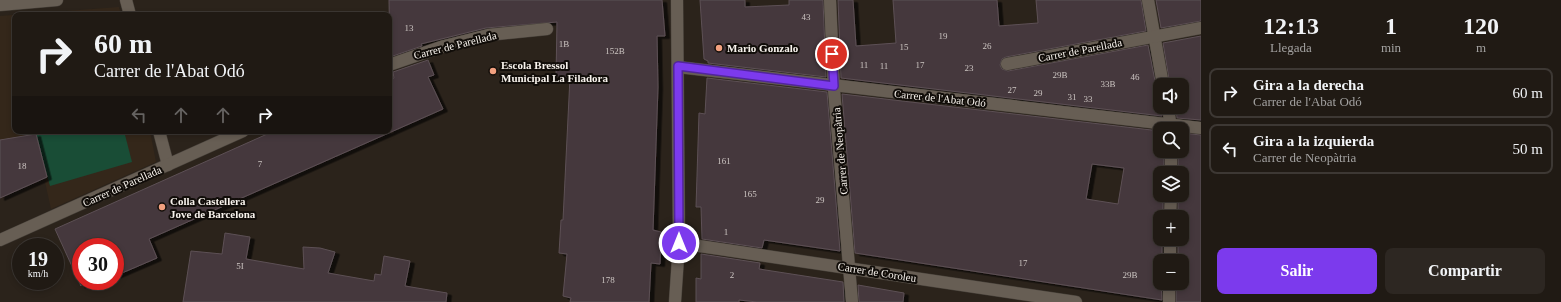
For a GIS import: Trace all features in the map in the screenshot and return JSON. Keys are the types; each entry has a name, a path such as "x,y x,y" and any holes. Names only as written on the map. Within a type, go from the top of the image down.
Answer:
{"street":[{"path":"0,5 57,0"},
{"path":"126,0 129,12"},
{"path":"675,302 679,243 677,0"},
{"name":"Carrer de Neopàtria","path":"830,0 834,86 852,302"},
{"path":"1148,0 1162,78"},
{"name":"Carrer de Parellada","path":"1007,64 1201,28"},
{"name":"Carrer de Parellada","path":"392,64 444,46 488,35 547,29"},
{"name":"Carrer de l'Abat Odó","path":"678,66 1153,125"},
{"name":"Carrer de l'Abat Odó","path":"1189,128 1201,128"},
{"path":"160,134 168,165"},
{"name":"Carrer de Parellada","path":"0,240 236,134"},
{"name":"Carrer de Coroleu","path":"679,243 1076,302"},
{"path":"1169,290 1169,302"}],"shaded area":[{"path":"119,7 120,12 53,12"},
{"path":"12,15 12,134 151,134 156,162 51,209 45,182 47,176 40,149 0,156 0,16"}],"green space":[{"path":"36,134 125,134 132,162 50,186"}],"building":[{"path":"389,0 662,0 665,36 657,36 658,87 653,230 661,232 660,264 651,263 649,302 570,302 571,298 563,296 567,254 559,253 561,220 563,220 570,77 556,76 557,22 486,28 421,44 422,46 392,56 392,12 389,12"},
{"path":"700,0 745,0 745,7 789,5 789,0 823,0 826,77 708,63 708,61 704,59"},
{"path":"838,0 853,0 856,46 896,43 893,0 997,0 999,26 1038,23 1036,0 1141,0 1146,31 1006,57 1002,59 1000,65 1002,69 1008,71 1148,45 1154,78 1153,78 1153,114 1162,114 1162,116 841,78"},
{"path":"1156,0 1201,0 1201,21 1161,28"},
{"path":"1201,36 1201,120 1177,118 1177,114 1189,114 1189,78 1169,78 1163,43"},
{"path":"428,60 434,75 428,77 443,109 392,132 392,79 394,78 393,72"},
{"path":"707,78 827,92 840,251 764,240 762,248 702,239 701,207 696,207 699,113 705,114"},
{"path":"842,94 1153,130 1153,158 1164,158 1164,166 1153,166 1153,202 1163,202 1163,210 1153,210 1153,246 1162,246 1162,254 1153,254 1153,290 1161,290 1162,300 855,253","holes":["1092,164 1124,168 1118,204 1086,199"]},
{"path":"36,134 47,177 0,198 0,140"},
{"path":"267,134 386,134 149,239 157,258 124,272 124,238 72,238 72,266 64,249 64,238 59,238 55,229"},
{"path":"1189,134 1201,135 1201,302 1176,302 1176,290 1189,290 1189,254 1178,254 1178,246 1189,246 1189,210 1178,210 1178,202 1189,202 1189,166 1178,166 1178,158 1189,158"},
{"path":"225,233 250,237 246,259 304,269 303,247 320,248 335,252 328,273 374,281 375,274 381,275 384,256 410,261 405,286 447,293 446,302 183,302 191,251 222,254"},
{"path":"701,254 760,263 759,269 843,282 844,302 757,302 739,300 739,302 696,302 696,278 701,279"},
{"path":"858,285 904,293 903,302 859,302"}],"place":[{"name":"Mario Gonzalo","path":"719,48"},
{"name":"Escola Bressol Municipal La Filadora","path":"493,71"},
{"name":"Colla Castellera Jove de Barcelona","path":"162,207"}],"route":[{"path":"679,243 678,66 834,86 832,54"}]}
